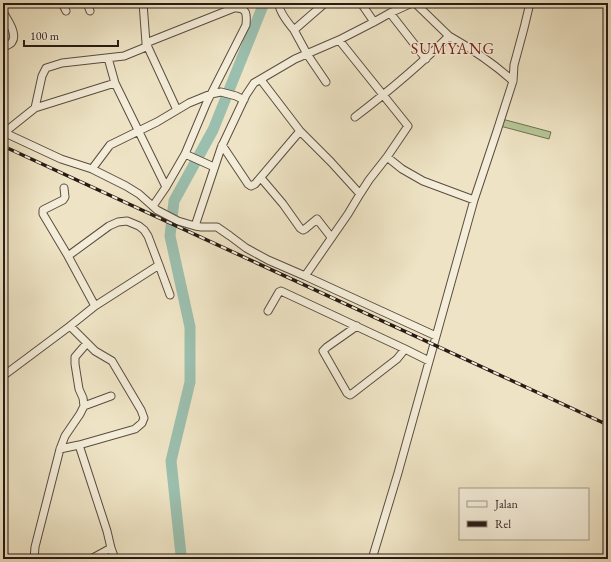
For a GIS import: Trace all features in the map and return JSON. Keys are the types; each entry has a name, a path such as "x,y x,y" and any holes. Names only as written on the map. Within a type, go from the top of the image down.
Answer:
{"street":[{"path":"62,3 66,11"},
{"path":"87,3 90,11"},
{"path":"143,3 146,43 177,110"},
{"path":"280,3 279,7 307,54 326,82"},
{"path":"294,30 325,3"},
{"path":"361,3 374,22"},
{"path":"195,226 213,167 222,145 246,95 254,83 295,59 339,40 412,3"},
{"path":"415,3 449,36 498,67 513,81"},
{"path":"372,559 398,472 474,200 513,81 513,68 530,3"},
{"path":"35,108 42,76 46,68 49,66 62,63 124,56 146,47 146,43 234,8 241,7 245,10 247,16 246,24 211,94 186,154 155,208"},
{"path":"3,12 13,30 13,38 9,45 3,47"},
{"path":"390,13 426,59"},
{"path":"355,117 383,96 426,59 449,36"},
{"path":"305,276 348,214 369,180 408,126 339,40"},
{"path":"108,58 115,83 166,187"},
{"path":"261,80 300,131 360,194"},
{"path":"115,83 35,108 4,132 61,159 92,169 139,194 155,208 178,220 195,226 217,227 246,248 268,260 436,336"},
{"path":"92,169 110,145 138,132 188,103 211,94 221,92 244,100"},
{"path":"222,145 250,186 261,178 300,131"},
{"path":"186,154 213,167"},
{"path":"387,157 402,169 423,181 474,200"},
{"path":"261,178 302,230 317,219 332,237"},
{"path":"64,188 65,197 63,200 43,210 43,214 95,306"},
{"path":"68,256 109,226 118,222 127,221 139,226 148,236 170,295"},
{"path":"3,376 95,306 159,265"},
{"path":"268,311 281,291 428,361"},
{"path":"60,449 135,429 142,423 144,418 141,410 112,361 95,351 70,326"},
{"path":"357,326 323,351 347,393 350,395 397,359 404,349"},
{"path":"34,559 35,547 60,449 65,436 84,406 83,398 79,389 75,357 87,343"},
{"path":"84,406 111,396"},
{"path":"79,445 115,559"},
{"path":"91,559 112,548"}],"green space":[{"path":"502,119 551,132 549,139 500,126"}],"waterway":[{"path":"183,559 181,555 171,461 190,382 190,327 170,236 174,201 213,130 264,3"}],"railway":[{"path":"3,146 608,425"}],"district":[{"name":"SUMYANG","path":"453,48"}]}
